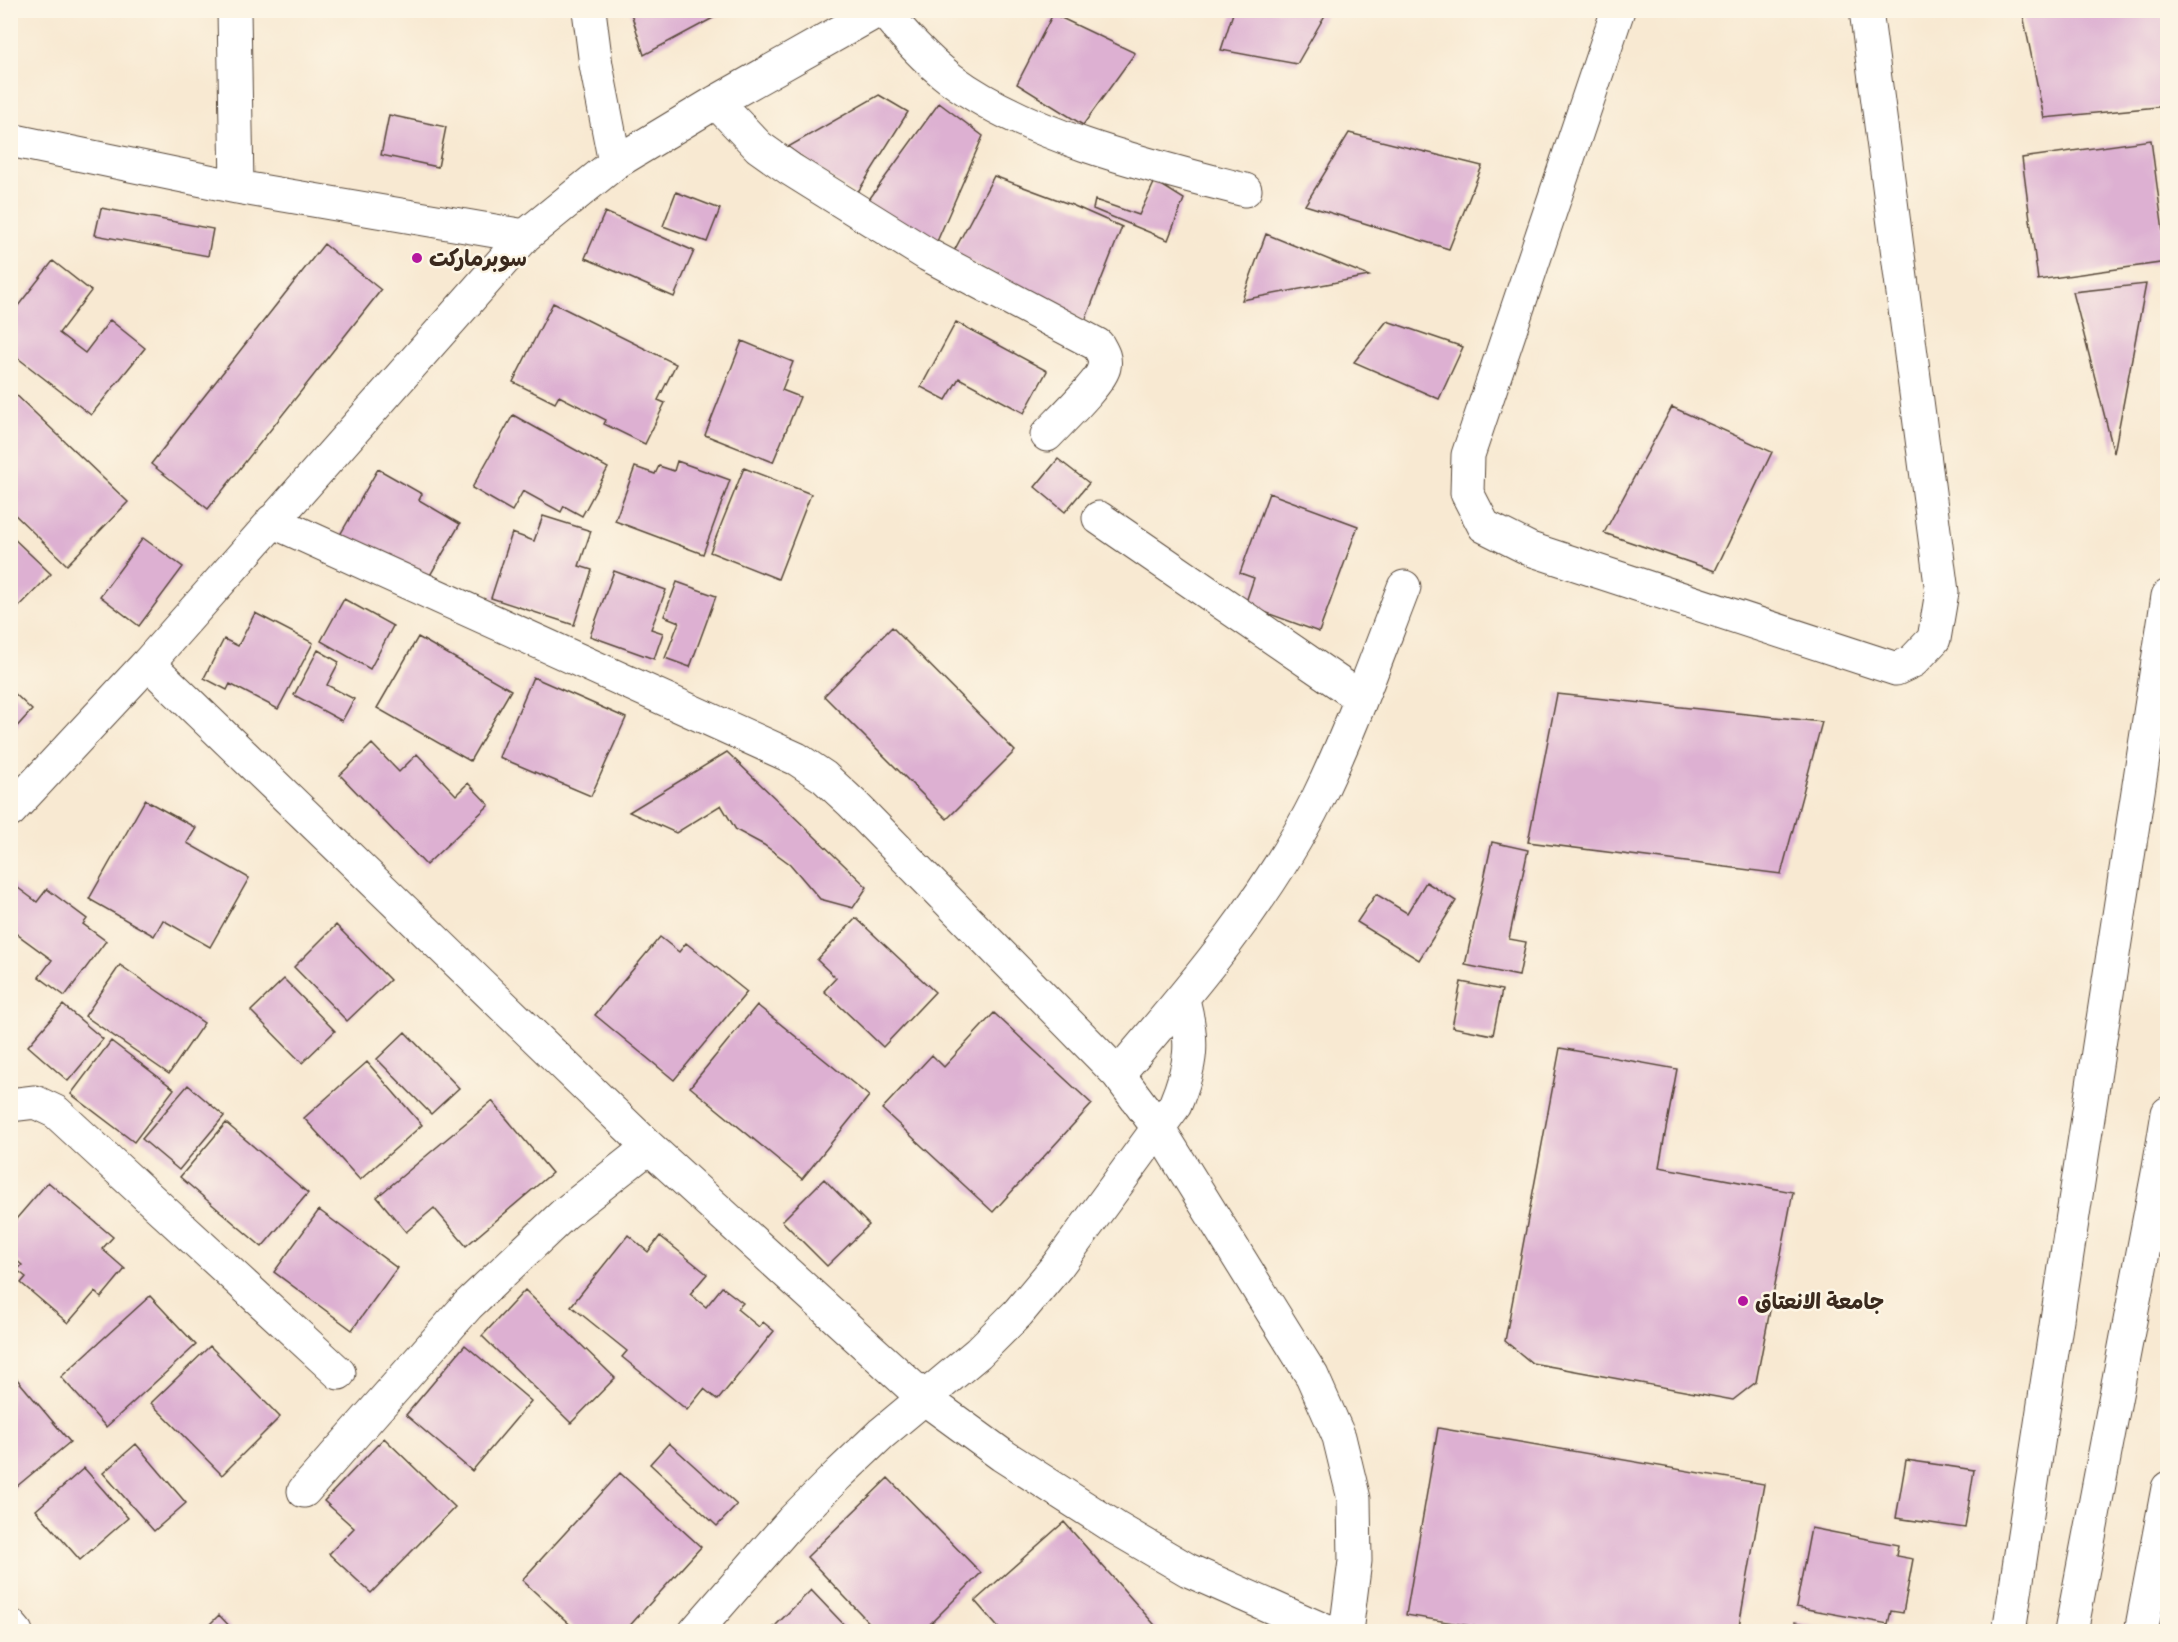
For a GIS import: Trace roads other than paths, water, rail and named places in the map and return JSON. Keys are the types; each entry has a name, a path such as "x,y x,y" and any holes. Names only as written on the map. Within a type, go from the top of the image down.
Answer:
{"main road":[{"path":"234,10 237,187"},
{"path":"589,10 596,65 615,163"},
{"path":"10,811 148,663 525,236 615,163 717,102 881,10 918,50 951,79 1006,113 1111,153 1245,190"},
{"path":"1618,10 1468,455 1467,493 1484,526 1530,549 1896,669 1913,661 1934,639 1942,592 1866,10"},
{"path":"717,102 759,147 790,169 928,255 1098,345 1104,355 1105,368 1097,381 1047,435"},
{"path":"10,140 237,187 525,236"},
{"path":"1099,518 1361,698"},
{"path":"272,521 798,759 824,777 852,803 1118,1074 1159,1129 1312,1376 1339,1437 1354,1499 1355,1561 1346,1632"},
{"path":"1118,1074 1183,999 1268,885 1318,798 1361,698 1404,587"},
{"path":"2009,1632 2168,596"},
{"path":"148,663 649,1148 924,1398 1002,1455 1116,1528 1188,1570 1328,1632"},
{"path":"695,1632 791,1522 880,1434 978,1353 1018,1313 1058,1265 1175,1105 1186,1077 1191,1051 1190,1024 1183,999"},
{"path":"10,1105 35,1102 56,1112 339,1373"},
{"path":"2071,1632 2168,1113"},
{"path":"304,1491 468,1305 564,1214 649,1148"},
{"path":"2141,1632 2168,1488"},
{"path":"10,1625 16,1632"}],"place":[{"name":"سوبرماركت","path":"417,258"},
{"name":"جامعة الانعتاق","path":"1743,1301"}]}
